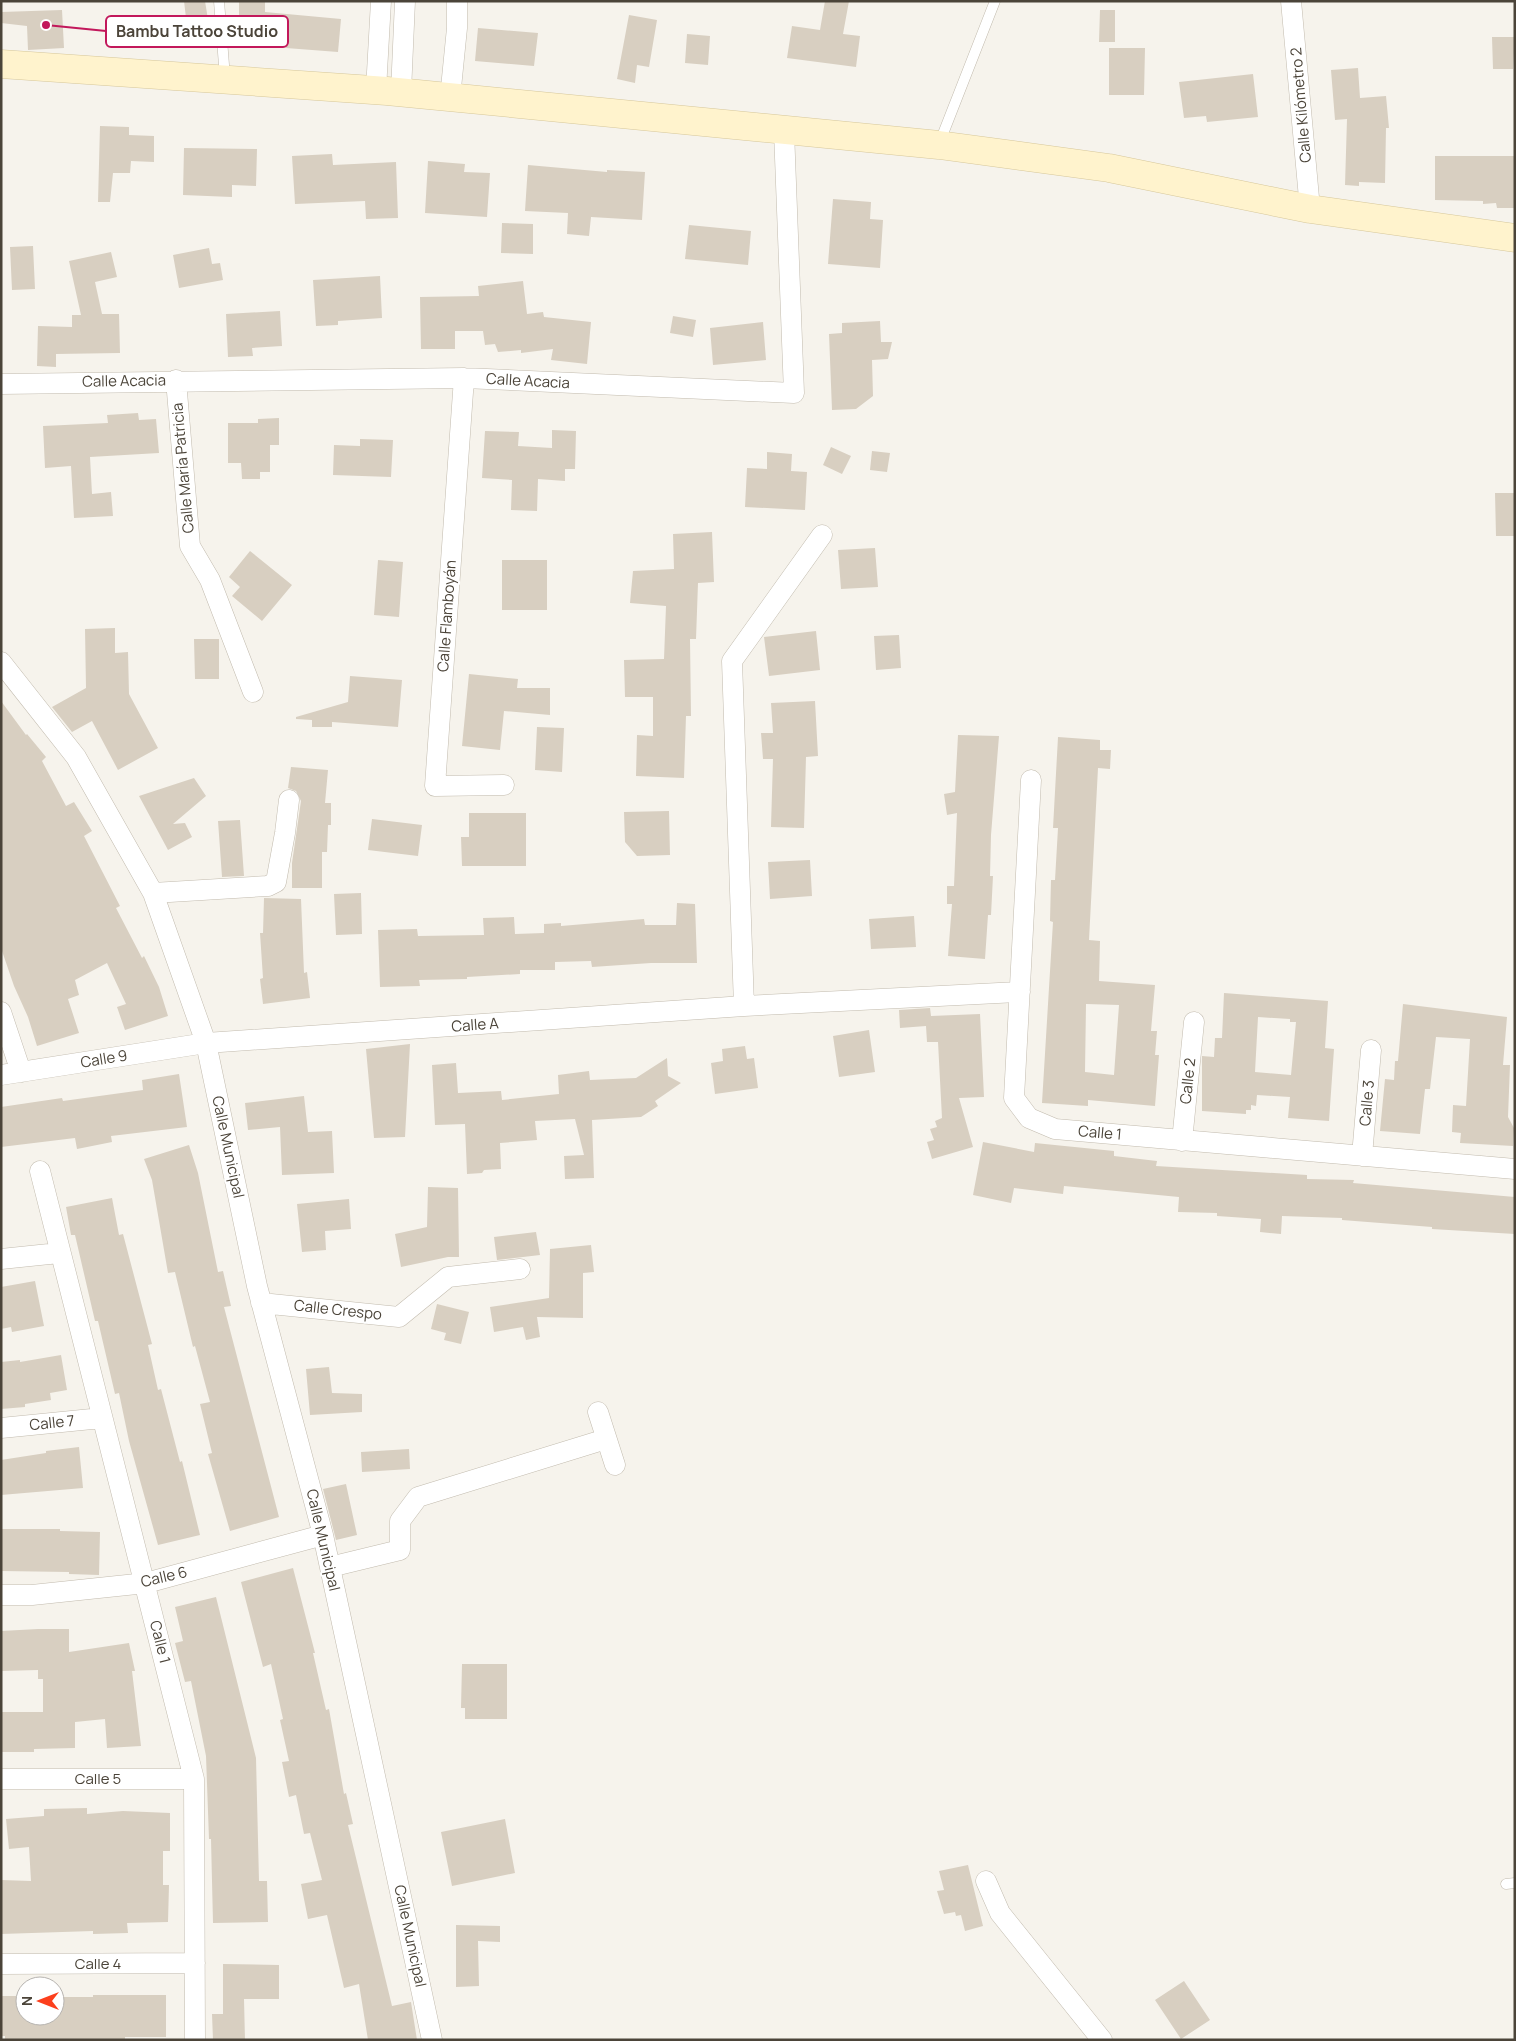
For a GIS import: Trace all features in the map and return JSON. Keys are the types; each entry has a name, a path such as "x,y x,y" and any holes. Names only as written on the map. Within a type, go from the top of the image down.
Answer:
{"street":[{"path":"381,1 388,91"},
{"path":"388,91 405,1"},
{"path":"450,98 457,28 457,1"},
{"name":"Calle Kilómetro 2","path":"1291,1 1310,209"},
{"path":"1,64 388,91 939,145 1110,168 1310,209 1515,238"},
{"name":"Calle Acacia","path":"1,384 176,380 464,378 794,393 784,131"},
{"name":"Calle Flamboyán","path":"464,378 435,786 504,785"},
{"name":"Calle María Patricia","path":"176,380 190,546 210,580 253,692"},
{"path":"744,1006 732,661 822,534"},
{"name":"Calle Municipal","path":"1,662 76,757 152,893 206,1043 262,1302 323,1536 432,2040"},
{"name":"Calle 1","path":"1031,780 1014,1098 1029,1118 1055,1129 1515,1169"},
{"path":"152,893 268,886 276,882 289,800"},
{"name":"Calle A","path":"206,1043 744,1006 1020,992"},
{"path":"1,1012 11,1074"},
{"name":"Calle 2","path":"1182,1140 1194,1022"},
{"name":"Calle 9","path":"11,1074 206,1043"},
{"name":"Calle 3","path":"1362,1156 1371,1050"},
{"name":"Calle 1","path":"40,1171 59,1253 146,1583 194,1779 195,2040"},
{"path":"1,1259 59,1253"},
{"name":"Calle Crespo","path":"262,1302 399,1317 448,1277 520,1269"},
{"path":"598,1412 615,1465"},
{"name":"Calle 7","path":"1,1428 102,1418"},
{"path":"330,1567 400,1550 400,1521 418,1497 606,1439"},
{"name":"Calle 6","path":"1,1595 32,1595 146,1583 323,1536"},
{"name":"Calle 5","path":"1,1779 194,1779"},
{"path":"986,1881 1000,1912 1102,2040"},
{"name":"Calle 4","path":"1,1964 195,1963"}],"lane":[{"path":"219,1 226,80"},
{"path":"939,145 995,1"}],"building":[{"path":"184,1 205,1 210,32 188,35"},
{"path":"239,1 265,1 265,12 341,19 338,52 286,48 287,41 239,40"},
{"path":"825,1 849,1 843,34 860,36 856,67 787,58 792,26 820,30"},
{"path":"62,10 64,48 28,50 27,26 1,23 1,12"},
{"path":"1100,10 1115,10 1115,42 1099,42"},
{"path":"629,15 657,20 649,67 637,65 635,83 617,79"},
{"path":"478,28 538,33 534,66 475,61"},
{"path":"687,34 710,36 708,65 685,63"},
{"path":"1492,37 1515,37 1513,69 1493,69"},
{"path":"1109,48 1145,48 1144,95 1109,95"},
{"path":"1358,68 1360,98 1386,96 1389,128 1386,128 1385,183 1359,182 1359,186 1345,185 1347,119 1335,120 1331,70"},
{"path":"1253,74 1258,117 1207,122 1206,116 1184,118 1179,82"},
{"path":"100,126 129,127 129,135 154,136 154,162 131,161 130,173 113,173 110,202 98,202"},
{"path":"184,148 257,149 256,186 232,185 232,197 183,195"},
{"path":"332,154 333,165 396,162 398,218 366,219 365,201 295,204 292,156"},
{"path":"1435,156 1515,156 1515,208 1497,208 1496,203 1483,204 1483,201 1435,200"},
{"path":"428,161 465,164 464,172 490,173 487,217 425,213"},
{"path":"528,165 607,172 607,170 645,172 642,220 591,217 589,236 567,234 568,213 525,211"},
{"path":"833,199 871,202 870,219 883,220 880,268 828,264"},
{"path":"502,223 533,224 533,254 501,253"},
{"path":"689,225 751,231 748,265 685,259"},
{"path":"33,246 35,289 12,290 10,247"},
{"path":"209,248 212,264 220,263 223,280 179,288 173,255"},
{"path":"111,252 117,277 95,282 102,314 119,314 120,353 56,354 56,367 37,366 38,326 72,327 72,315 81,315 69,261"},
{"path":"380,276 382,318 338,321 338,325 316,326 313,280"},
{"path":"523,281 527,314 543,312 544,317 591,322 587,364 551,360 553,349 521,353 521,350 498,352 495,344 485,345 483,331 455,331 455,349 421,349 420,297 479,296 478,286"},
{"path":"280,311 282,346 252,348 253,356 228,357 226,314"},
{"path":"673,316 696,320 693,337 670,333"},
{"path":"880,321 881,342 892,342 888,359 872,360 873,396 856,409 832,410 829,334 842,333 842,323"},
{"path":"763,322 766,360 713,365 710,328"},
{"path":"138,413 139,420 156,419 159,453 90,457 92,494 111,492 113,516 74,518 71,466 45,468 43,426 108,423 107,415"},
{"path":"279,418 279,445 270,445 270,472 260,472 260,479 242,479 241,463 228,463 228,423 258,423 258,419"},
{"path":"552,430 576,431 575,469 565,469 565,481 538,479 537,511 511,510 512,480 482,478 485,431 519,432 518,446 552,448"},
{"path":"360,439 393,440 391,477 333,475 334,445 360,446"},
{"path":"831,447 851,456 842,474 823,465"},
{"path":"872,451 890,453 887,472 870,470"},
{"path":"767,452 792,454 791,471 807,472 805,510 745,507 747,468 767,469"},
{"path":"1495,493 1515,493 1515,536 1496,536"},
{"path":"712,532 714,582 698,583 696,639 690,639 691,716 686,716 684,778 636,776 637,735 653,736 653,697 625,697 624,660 664,659 666,606 630,603 633,571 674,569 673,534"},
{"path":"875,548 878,587 841,589 838,550"},
{"path":"250,551 292,585 262,621 232,596 240,587 229,577"},
{"path":"378,560 403,562 399,617 374,615"},
{"path":"502,560 547,560 547,610 502,610"},
{"path":"115,628 115,653 128,652 129,694 158,748 118,770 92,721 72,732 52,707 86,688 85,629"},
{"path":"816,631 820,670 769,676 764,637"},
{"path":"899,635 901,668 876,670 874,636"},
{"path":"194,639 219,639 219,679 195,679"},
{"path":"469,674 518,679 517,688 550,688 550,715 504,711 500,750 462,746"},
{"path":"350,676 402,680 398,727 332,722 332,727 312,727 312,720 296,719 296,717 348,702"},
{"path":"1,701 26,735 46,757 42,761 66,806 74,802 92,831 84,836 120,906 116,908 142,958 144,956 159,987 168,1016 125,1030 117,1007 126,1004 107,963 75,980 79,995 68,999 79,1033 37,1046 28,1017 14,986 1,948"},
{"path":"815,701 818,756 806,757 804,828 771,827 773,759 763,759 761,733 773,733 771,703"},
{"path":"537,727 564,728 562,772 535,770"},
{"path":"958,735 999,736 991,835 990,876 993,876 991,915 988,915 985,959 948,956 952,904 947,904 947,886 954,886 957,813 947,815 944,794 955,792"},
{"path":"1058,737 1100,740 1100,750 1111,750 1110,769 1098,768 1089,940 1100,941 1099,981 1155,985 1151,1031 1157,1031 1155,1055 1159,1055 1155,1106 1088,1100 1088,1106 1042,1103 1053,922 1050,921 1051,880 1055,880 1058,828 1053,828","holes":["1086,1004 1119,1005 1114,1075 1085,1072"]},
{"path":"291,767 328,770 325,803 331,803 331,825 328,825 327,852 322,852 322,888 292,888 292,863 301,801 296,791 288,788"},
{"path":"194,778 206,796 173,824 185,823 192,837 168,850 139,796"},
{"path":"669,811 670,855 637,856 625,842 624,812"},
{"path":"469,813 526,813 526,866 462,866 461,837 469,837"},
{"path":"372,819 422,825 418,856 368,850"},
{"path":"240,820 244,876 222,877 218,821"},
{"path":"810,860 812,896 770,899 768,862"},
{"path":"361,893 362,934 336,935 334,894"},
{"path":"264,898 301,899 304,973 307,972 310,998 263,1004 260,979 263,978 260,933 263,933"},
{"path":"677,903 695,904 697,963 651,963 592,967 591,961 555,962 555,970 520,970 520,974 467,977 467,979 419,980 420,986 380,987 378,930 417,929 418,936 484,935 483,918 514,917 515,934 544,933 544,924 561,923 561,926 644,919 645,925 676,925"},
{"path":"914,916 916,947 871,949 869,919"},
{"path":"1224,993 1328,1001 1325,1048 1334,1049 1329,1121 1288,1118 1290,1097 1257,1095 1256,1106 1251,1105 1251,1110 1246,1110 1246,1114 1202,1111 1202,1056 1214,1057 1215,1038 1222,1038","holes":["1258,1017 1290,1019 1290,1022 1296,1022 1291,1075 1255,1072"]},
{"path":"1403,1004 1507,1017 1503,1065 1510,1065 1508,1117 1514,1128 1513,1146 1460,1143 1461,1133 1452,1132 1453,1105 1466,1106 1470,1039 1436,1037 1430,1089 1425,1089 1420,1134 1380,1131 1385,1079 1394,1080 1395,1061 1398,1061"},
{"path":"930,1008 931,1016 980,1014 984,1097 959,1098 973,1147 932,1159 927,1142 934,1140 930,1129 937,1127 935,1121 942,1118 938,1042 927,1042 926,1026 900,1028 899,1010"},
{"path":"869,1030 875,1072 839,1077 833,1036"},
{"path":"410,1044 405,1137 374,1138 366,1049"},
{"path":"745,1046 747,1059 754,1058 758,1088 715,1094 711,1063 723,1061 722,1049"},
{"path":"667,1058 668,1076 681,1083 655,1101 658,1106 641,1117 592,1120 594,1178 565,1179 564,1156 584,1155 575,1119 535,1121 537,1140 500,1143 501,1169 467,1174 465,1124 435,1125 432,1065 456,1063 458,1093 501,1091 502,1100 559,1094 558,1075 589,1071 590,1080 636,1078"},
{"path":"179,1074 187,1127 111,1136 112,1142 77,1149 75,1138 1,1147 1,1107 62,1098 63,1101 143,1090 142,1080"},
{"path":"304,1096 308,1132 332,1131 334,1173 282,1175 280,1127 248,1130 245,1103"},
{"path":"983,1142 1034,1152 1035,1143 1114,1151 1114,1156 1157,1161 1156,1166 1307,1175 1307,1179 1354,1180 1353,1183 1515,1197 1515,1234 1432,1229 1432,1227 1342,1220 1342,1218 1282,1216 1281,1234 1260,1232 1261,1219 1217,1216 1217,1213 1178,1212 1179,1197 1064,1186 1063,1194 1014,1188 1011,1203 973,1195"},
{"path":"189,1145 198,1173 218,1272 223,1271 231,1306 224,1307 279,1517 230,1531 208,1454 212,1453 200,1404 210,1402 195,1346 193,1347 175,1272 168,1273 152,1180 144,1159"},
{"path":"428,1187 458,1188 459,1257 448,1257 401,1267 395,1234 427,1227"},
{"path":"112,1198 119,1235 123,1234 152,1344 148,1345 158,1390 161,1389 180,1462 182,1461 200,1535 158,1545 129,1441 119,1393 115,1394 98,1321 95,1321 75,1235 71,1235 66,1207"},
{"path":"349,1199 351,1229 325,1231 326,1250 302,1252 297,1204"},
{"path":"536,1232 540,1255 497,1260 494,1237"},
{"path":"591,1245 594,1272 583,1273 583,1318 537,1317 540,1337 526,1340 523,1327 494,1332 490,1307 549,1298 550,1249"},
{"path":"35,1281 44,1326 12,1332 11,1327 1,1329 1,1287"},
{"path":"437,1304 469,1312 461,1344 444,1340 446,1333 431,1329"},
{"path":"61,1355 67,1390 50,1393 51,1400 25,1404 25,1407 1,1409 1,1362 20,1360 20,1362"},
{"path":"329,1367 332,1393 362,1394 362,1412 310,1415 306,1369"},
{"path":"79,1447 83,1488 1,1495 1,1460"},
{"path":"409,1449 410,1469 362,1472 361,1452"},
{"path":"346,1484 357,1535 336,1540 323,1489"},
{"path":"1,1529 60,1529 60,1531 100,1532 99,1575 69,1574 69,1572 1,1571"},
{"path":"293,1568 315,1653 313,1653 326,1710 329,1709 344,1794 346,1793 353,1824 348,1825 392,2006 411,2002 417,2040 368,2040 359,1984 344,1988 327,1915 308,1919 301,1884 322,1880 310,1833 304,1834 296,1795 289,1797 282,1762 289,1761 280,1720 283,1719 271,1664 263,1667 241,1582"},
{"path":"216,1597 256,1758 259,1881 267,1881 268,1922 213,1923 211,1839 209,1839 206,1756 191,1681 185,1682 175,1643 183,1641 175,1607"},
{"path":"69,1629 69,1652 129,1643 135,1671 132,1671 141,1746 107,1748 105,1719 75,1722 75,1748 34,1749 34,1752 2,1752 2,1712 43,1712 43,1679 38,1679 38,1670 1,1671 1,1631"},
{"path":"462,1664 507,1664 507,1719 465,1719 465,1708 461,1708"},
{"path":"87,1808 87,1814 123,1811 170,1813 170,1851 163,1851 163,1885 169,1885 168,1922 127,1923 128,1933 93,1934 93,1931 1,1934 1,1880 31,1881 29,1847 9,1849 6,1819 44,1816 44,1809"},
{"path":"505,1819 515,1873 452,1886 441,1832"},
{"path":"968,1865 983,1926 965,1931 961,1915 956,1916 955,1912 944,1914 937,1891 944,1890 939,1871"},
{"path":"456,1925 500,1926 500,1942 478,1941 479,1986 456,1987"},
{"path":"223,1964 279,1965 279,1999 244,1999 245,2040 213,2040 212,2014 223,2014"},
{"path":"1184,1981 1210,2020 1181,2039 1155,2000"},
{"path":"93,1995 166,1995 166,2037 125,2037 125,2040 5,2040 5,2036 1,2036 1,1996 15,1996 15,2026 65,2026 65,1997 93,1997"}],"place":[{"name":"Bambu Tattoo Studio","path":"46,25"}]}
